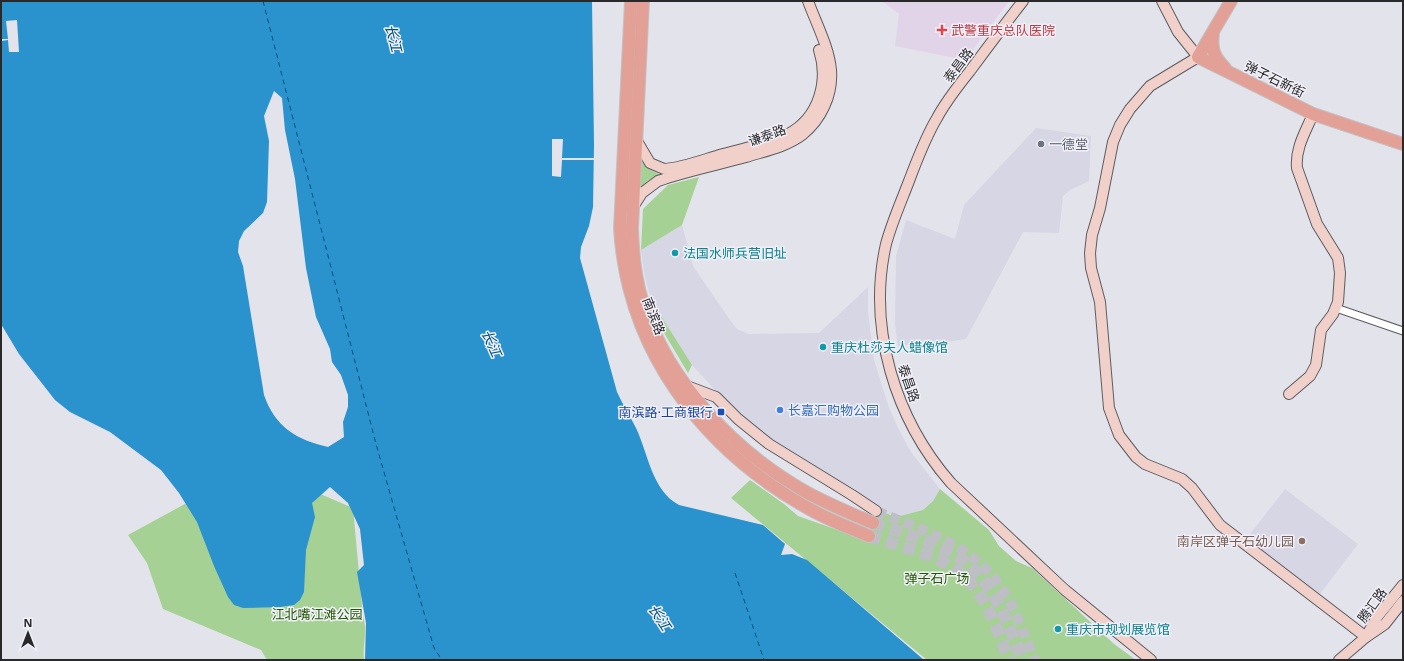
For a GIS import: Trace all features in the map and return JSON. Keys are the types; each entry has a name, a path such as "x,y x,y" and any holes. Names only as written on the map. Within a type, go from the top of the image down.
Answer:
{"main road":[{"name":"南滨路","path":"631,1 621,212 621,242 630,291 650,344 664,371 696,419 737,458 775,487 806,507 869,536"},
{"path":"1198,57 1231,1"},
{"name":"南滨路","path":"643,4 633,207 633,247 636,276 644,306 660,342 687,386 725,430 757,459 806,492 835,507 874,517"},
{"path":"630,14 634,8 643,4"},
{"path":"1213,32 1212,51 1228,72"},
{"name":"弹子石新街","path":"1198,57 1313,114 1403,144"}],"street":[{"name":"谦泰路","path":"637,141 643,155 650,163 659,168 668,169 766,143 799,127 815,107 820,96 823,79 820,51 801,1"},
{"name":"谦泰路","path":"633,207 642,193 658,181 781,146 802,135 813,124 828,99 831,73 826,49 808,1"},
{"name":"泰昌路","path":"1023,1 937,117 920,153 891,227 884,256 882,280 882,312 887,357 892,380 910,424 935,465 950,483 1065,590 1150,660"},
{"path":"1162,1 1178,32 1198,57 1150,86 1130,109 1120,125 1113,142 1100,208 1092,235 1090,253 1091,268 1100,302 1109,408 1119,435 1136,458 1145,464 1182,478 1192,488 1220,525 1366,637 1339,660"},
{"path":"1289,394 1310,376 1314,370 1321,330 1336,308 1340,273 1338,258 1317,224 1297,168 1297,151 1313,114"},
{"path":"1336,308 1403,331"},
{"name":"南滨路","path":"687,386 716,397 738,419 769,444 852,494 874,517"},
{"name":"腾汇路","path":"1366,637 1377,618 1403,585"},
{"name":"腾汇路","path":"1366,637 1385,624 1403,601"}],"shaded area":[{"name":"武警重庆总队医院","path":"882,1 1009,1 965,60 895,46 899,14"},
{"path":"1036,128 1091,136 1089,181 1070,190 1063,196 1059,233 1023,232 966,339 947,342 925,341 898,347 895,324 896,256 906,220 955,239 964,205"},
{"name":"长嘉汇购物公园","path":"682,225 693,266 737,329 749,334 819,333 868,287 868,313 874,360 888,405 911,452 940,489 933,501 923,510 896,517 877,510 780,447 738,415 692,365 656,308 654,309 645,278 641,250"},
{"name":"南岸区弹子石幼儿园","path":"1285,489 1358,544 1320,594 1247,538"}],"green space":[{"path":"641,161 649,169 661,175 649,180 640,188"},
{"path":"699,177 682,225 641,250 643,209 668,185"},
{"path":"656,308 692,365 688,373 651,311"},
{"name":"弹子石广场","path":"750,480 798,516 869,541 877,510 896,517 923,510 933,501 940,489 989,530 999,546 1016,561 1032,568 1114,644 1136,660 927,660 731,498"},
{"name":"江北嘴江滩公园","path":"311,490 353,508 365,628 364,660 267,660 261,650 163,609 147,563 128,535 194,499"}],"water":[{"name":"长江","path":"1,1 592,1 594,145 593,207 589,226 581,247 580,258 617,392 636,428 657,481 670,499 679,505 763,525 785,544 781,555 792,554 807,560 924,660 365,660 366,623 357,572 364,565 360,529 348,503 330,487 312,503 315,517 306,550 304,592 300,600 294,605 280,607 243,608 234,605 228,597 214,566 197,522 179,493 161,470 110,432 70,412 55,400 19,354 1,324","holes":["274,91 282,98 285,130 295,179 306,268 316,317 330,349 332,362 341,375 348,395 348,407 343,422 344,437 328,447 306,440 288,430 274,416 269,406 264,395 243,266 238,252 239,241 244,231 263,213 267,202 269,141 264,116"]}],"pier":[{"path":"17,20 19,52 9,52 8,40 1,41 1,39 8,39 6,21"},
{"path":"552,139 563,139 562,158 594,158 594,160 562,160 561,177 552,176"}],"ferry route":[{"path":"263,1 376,444 434,648 442,660"},
{"path":"735,573 764,660"}],"tunnel":[{"path":"876,511 917,527 954,545 987,570 1000,586 1012,606 1035,660"},
{"path":"873,523 939,547 960,558 972,567 982,578 999,604 1023,660"},
{"path":"869,536 935,558 946,563 965,577 982,598 994,622 1009,660"}],"place":[{"name":"武警重庆总队医院","path":"942,30"},
{"name":"一德堂","path":"1041,144"},
{"name":"法国水师兵营旧址","path":"675,253"},
{"name":"重庆杜莎夫人蜡像馆","path":"823,347"},
{"name":"长嘉汇购物公园","path":"780,410"},
{"name":"南滨路·工商银行","path":"721,412"},
{"name":"南岸区弹子石幼儿园","path":"1302,541"},
{"name":"重庆市规划展览馆","path":"1058,629"}]}
